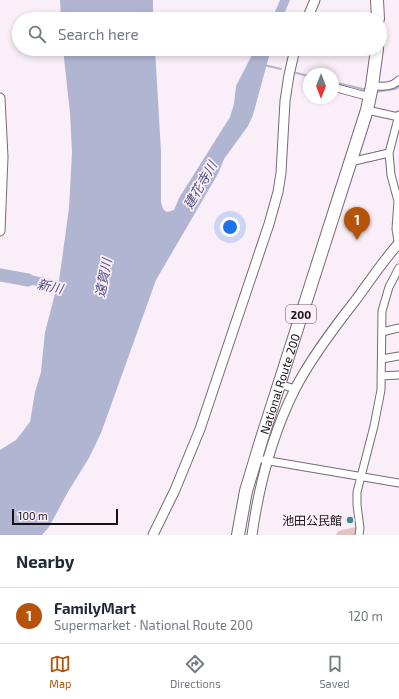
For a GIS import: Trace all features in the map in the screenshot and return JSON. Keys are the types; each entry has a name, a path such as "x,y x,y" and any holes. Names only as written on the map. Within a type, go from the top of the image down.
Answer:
{"highway":[{"path":"377,0 378,12"},
{"name":"National Route 200","path":"238,535 246,491 262,460 278,389 367,110 376,56"}],"street":[{"path":"310,12 315,0"},
{"path":"152,535 175,490 200,429 278,192 281,173 285,101 293,56"},
{"path":"339,88 371,91 395,84 399,80"},
{"path":"0,98 3,157 0,232"},
{"path":"252,535 262,460 295,389 316,354 399,246 396,229 398,201 388,153 398,116 367,110"},
{"path":"350,162 388,153"},
{"path":"359,535 360,520 357,505 357,492 381,390 382,310 389,287 399,268"},
{"path":"382,332 399,328"},
{"path":"382,359 399,356"},
{"path":"381,376 399,375"},
{"path":"278,389 295,389"},
{"path":"278,389 291,398"},
{"path":"262,460 399,483"}],"shaded area":[{"path":"356,527 355,535 336,535 338,531"}],"water":[{"path":"60,0 153,0 153,12 61,12"},
{"path":"280,0 290,0 285,12 275,12"},
{"path":"64,56 155,56 161,152 161,202 163,209 167,212 174,210 179,198 230,117 234,104 236,86 251,56 269,56 253,115 248,126 224,159 219,172 156,280 101,433 89,458 69,490 49,527 42,535 0,535 0,450 16,440 30,422 35,392 41,372 45,332 56,290 9,280 11,271 59,281 69,208 72,152 70,113"}],"waterway":[{"path":"264,65 281,69"},
{"path":"296,73 303,75"},
{"path":"339,83 367,90"},
{"path":"375,92 399,87"},
{"name":"新川","path":"0,275 28,280"}],"place":[{"name":"FamilyMart","path":"357,240"},
{"name":"池田公民館","path":"350,520"}],"water label":[{"name":"建花寺川","path":"200,185"},
{"name":"遠賀川","path":"103,278"}]}
